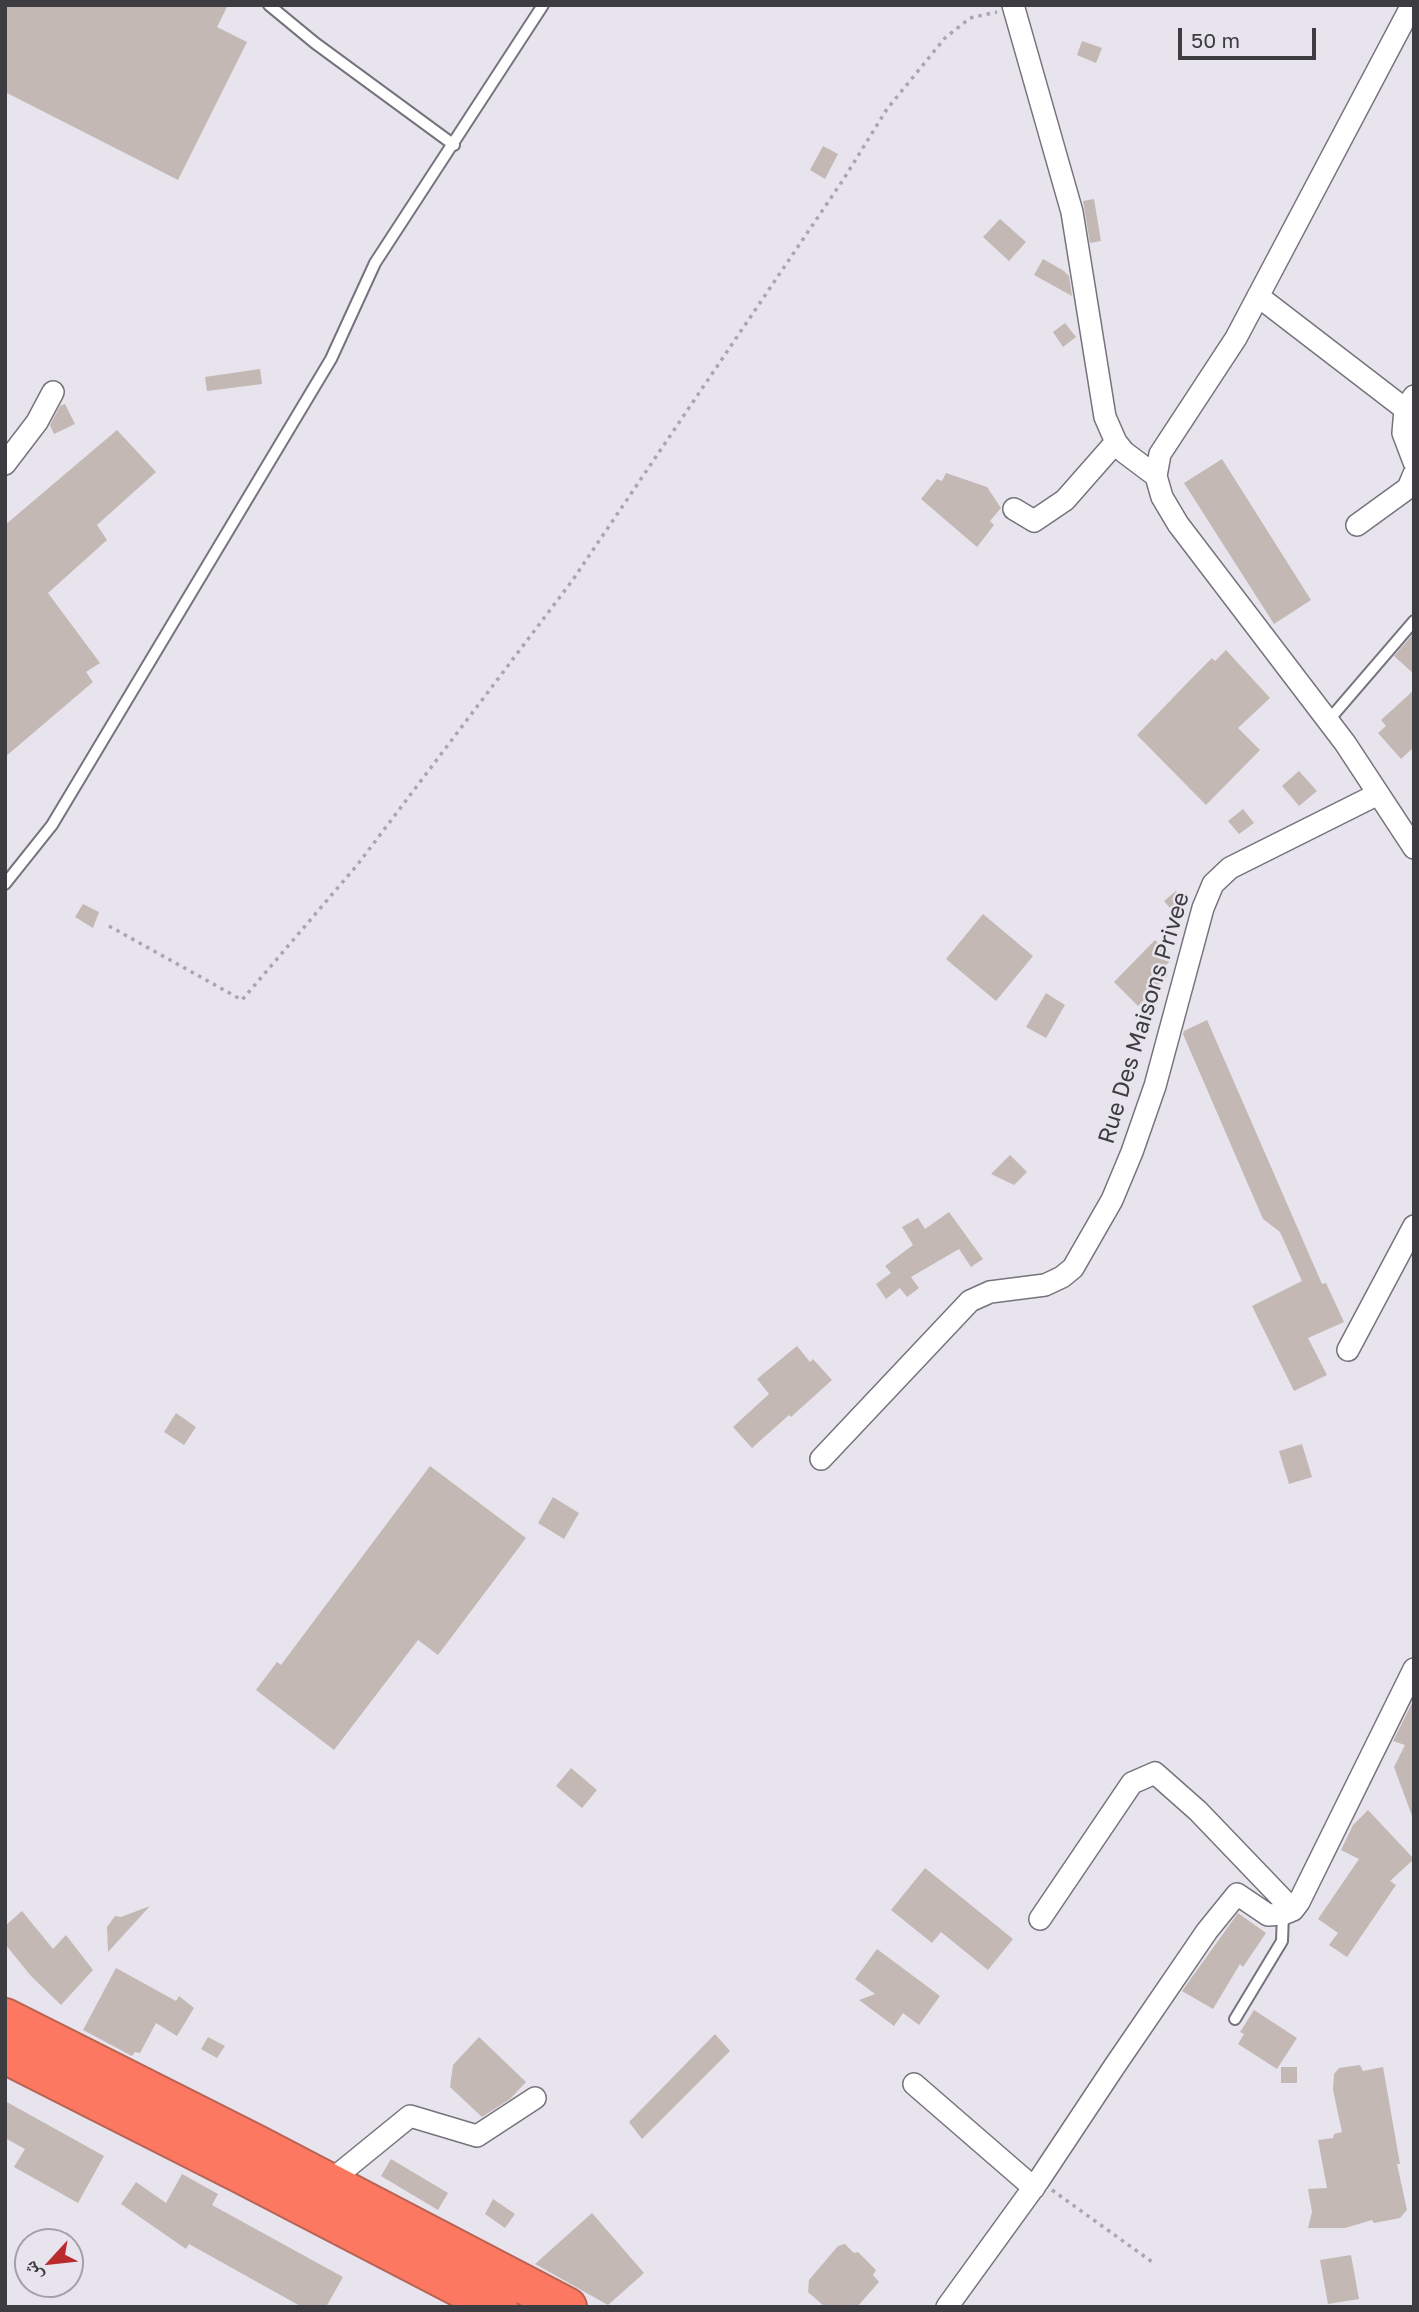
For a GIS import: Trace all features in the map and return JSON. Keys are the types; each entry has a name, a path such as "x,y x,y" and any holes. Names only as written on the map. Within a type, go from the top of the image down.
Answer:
{"highway":[{"path":"5,2018 329,2182 567,2307"},
{"path":"5,2054 498,2307"}],"street":[{"path":"1412,5 1406,39 1236,338 1160,454 1156,476 1162,497 1178,524 1328,721 1414,848"},
{"path":"1014,6 1069,200 1105,417 1116,442 1132,461 1156,476"},
{"path":"1258,296 1411,406 1403,433 1414,462"},
{"path":"5,464 37,422 53,392"},
{"path":"1014,509 1034,522 1065,500 1116,442"},
{"path":"1357,525 1408,488 1414,474"},
{"name":"Rue Des Maisons Privee","path":"821,1459 970,1301 990,1292 1045,1285 1062,1278 1073,1268 1112,1200 1136,1142 1155,1086 1203,908 1213,884 1230,868 1378,794"},
{"path":"1348,1350 1414,1226"},
{"path":"947,2307 1037,2184 1207,1931 1237,1894 1268,1914 1288,1912 1305,1890 1414,1669"},
{"path":"1040,1919 1132,1783 1155,1773 1198,1811 1288,1912"},
{"path":"914,2084 1037,2184"},
{"path":"329,2182 410,2116 477,2136 536,2098"}],"lane":[{"path":"269,5 315,43 454,145"},
{"path":"5,884 52,825 331,359 375,262 454,145 543,5"},
{"path":"1328,721 1414,621"},
{"path":"1236,2019 1282,1941 1288,1912"}],"path":[{"path":"109,926 242,1000 358,864 572,581 843,180 887,108 945,38 970,18 1014,6"},
{"path":"1037,2184 1155,2264"}],"building":[{"path":"5,5 228,5 217,27 247,42 178,180 5,92"},
{"path":"1082,41 1102,48 1096,63 1077,55"},
{"path":"823,146 838,154 825,179 810,170"},
{"path":"1094,199 1101,241 1090,243 1083,201"},
{"path":"1000,219 1026,242 1009,261 983,237"},
{"path":"1043,259 1069,276 1072,296 1034,275"},
{"path":"1065,323 1076,337 1063,347 1053,332"},
{"path":"260,369 262,384 207,391 205,377"},
{"path":"65,404 75,424 54,434 50,425 60,406"},
{"path":"117,430 156,472 97,525 107,540 48,593 100,663 86,672 93,682 5,757 5,525"},
{"path":"1222,459 1311,600 1274,624 1184,483"},
{"path":"946,473 987,487 1001,508 990,521 994,525 977,547 921,499 937,479 942,481"},
{"path":"1414,633 1414,674 1394,656"},
{"path":"1226,650 1270,698 1238,728 1260,750 1206,805 1137,735 1212,658 1215,661"},
{"path":"1414,690 1414,747 1401,759 1378,733 1386,726 1381,720"},
{"path":"1299,771 1317,791 1299,806 1282,786"},
{"path":"1243,809 1254,823 1239,834 1228,821"},
{"path":"1176,891 1187,903 1175,914 1164,901"},
{"path":"83,904 99,912 93,928 75,917"},
{"path":"983,914 1033,956 996,1001 946,959"},
{"path":"1155,940 1173,958 1162,969 1168,975 1138,1006 1114,982"},
{"path":"1046,993 1065,1005 1046,1038 1026,1027"},
{"path":"1207,1020 1322,1284 1326,1283 1344,1322 1308,1338 1327,1375 1294,1391 1252,1306 1302,1281 1280,1232 1263,1219 1183,1034"},
{"path":"1010,1155 1027,1172 1014,1185 991,1174"},
{"path":"949,1212 983,1259 971,1267 959,1249 911,1277 919,1288 907,1297 900,1288 886,1299 876,1284 891,1273 885,1266 913,1245 902,1227 918,1218 925,1229"},
{"path":"797,1346 810,1362 813,1359 832,1380 752,1448 733,1427 769,1394 757,1379"},
{"path":"176,1413 196,1427 184,1445 164,1432"},
{"path":"1302,1444 1312,1477 1289,1484 1279,1451"},
{"path":"430,1466 526,1538 438,1655 418,1640 334,1750 256,1690 277,1662 281,1665"},
{"path":"553,1497 579,1513 564,1539 538,1523"},
{"path":"1414,1699 1412,1816 1394,1767 1405,1745 1393,1741"},
{"path":"571,1768 597,1790 582,1808 556,1786"},
{"path":"1368,1810 1414,1859 1390,1881 1396,1885 1347,1957 1329,1945 1338,1933 1318,1919 1359,1859 1341,1850 1353,1825"},
{"path":"925,1868 1013,1939 988,1970 941,1932 932,1943 891,1910"},
{"path":"150,1906 108,1952 107,1927 115,1916 121,1917"},
{"path":"22,1911 53,1949 66,1935 93,1970 61,2005 31,1976 5,1944 5,1926"},
{"path":"1238,1913 1266,1933 1243,1967 1240,1964 1213,2009 1182,1991"},
{"path":"877,1949 940,1996 919,2025 903,2013 894,2026 859,2000 875,1994 855,1979"},
{"path":"116,1968 176,2001 179,1996 194,2008 177,2036 156,2023 140,2053 135,2052 132,2056 83,2030"},
{"path":"1254,2010 1297,2038 1277,2069 1238,2044 1244,2034 1240,2032"},
{"path":"715,2034 730,2051 642,2139 629,2122"},
{"path":"208,2037 225,2046 217,2058 201,2049"},
{"path":"479,2037 526,2082 510,2099 482,2117 450,2087 453,2065"},
{"path":"1360,2065 1363,2071 1383,2067 1400,2164 1397,2164 1407,2210 1400,2218 1374,2223 1372,2220 1345,2228 1308,2228 1312,2212 1308,2189 1327,2188 1318,2140 1333,2138 1334,2134 1342,2132 1333,2090 1334,2074 1339,2068"},
{"path":"1281,2067 1297,2067 1297,2083 1281,2083"},
{"path":"5,2101 104,2156 78,2203 14,2167 25,2149 5,2138"},
{"path":"391,2159 448,2193 438,2210 381,2176"},
{"path":"182,2174 218,2194 212,2205 343,2277 326,2307 302,2307 189,2244 186,2249 121,2204 136,2182 166,2203"},
{"path":"493,2199 515,2214 505,2228 485,2214"},
{"path":"592,2213 644,2273 608,2305 535,2264"},
{"path":"845,2244 854,2253 858,2252 876,2270 873,2275 879,2282 857,2307 825,2307 808,2292 809,2280 838,2246"},
{"path":"1351,2255 1359,2299 1328,2304 1320,2260"}]}
